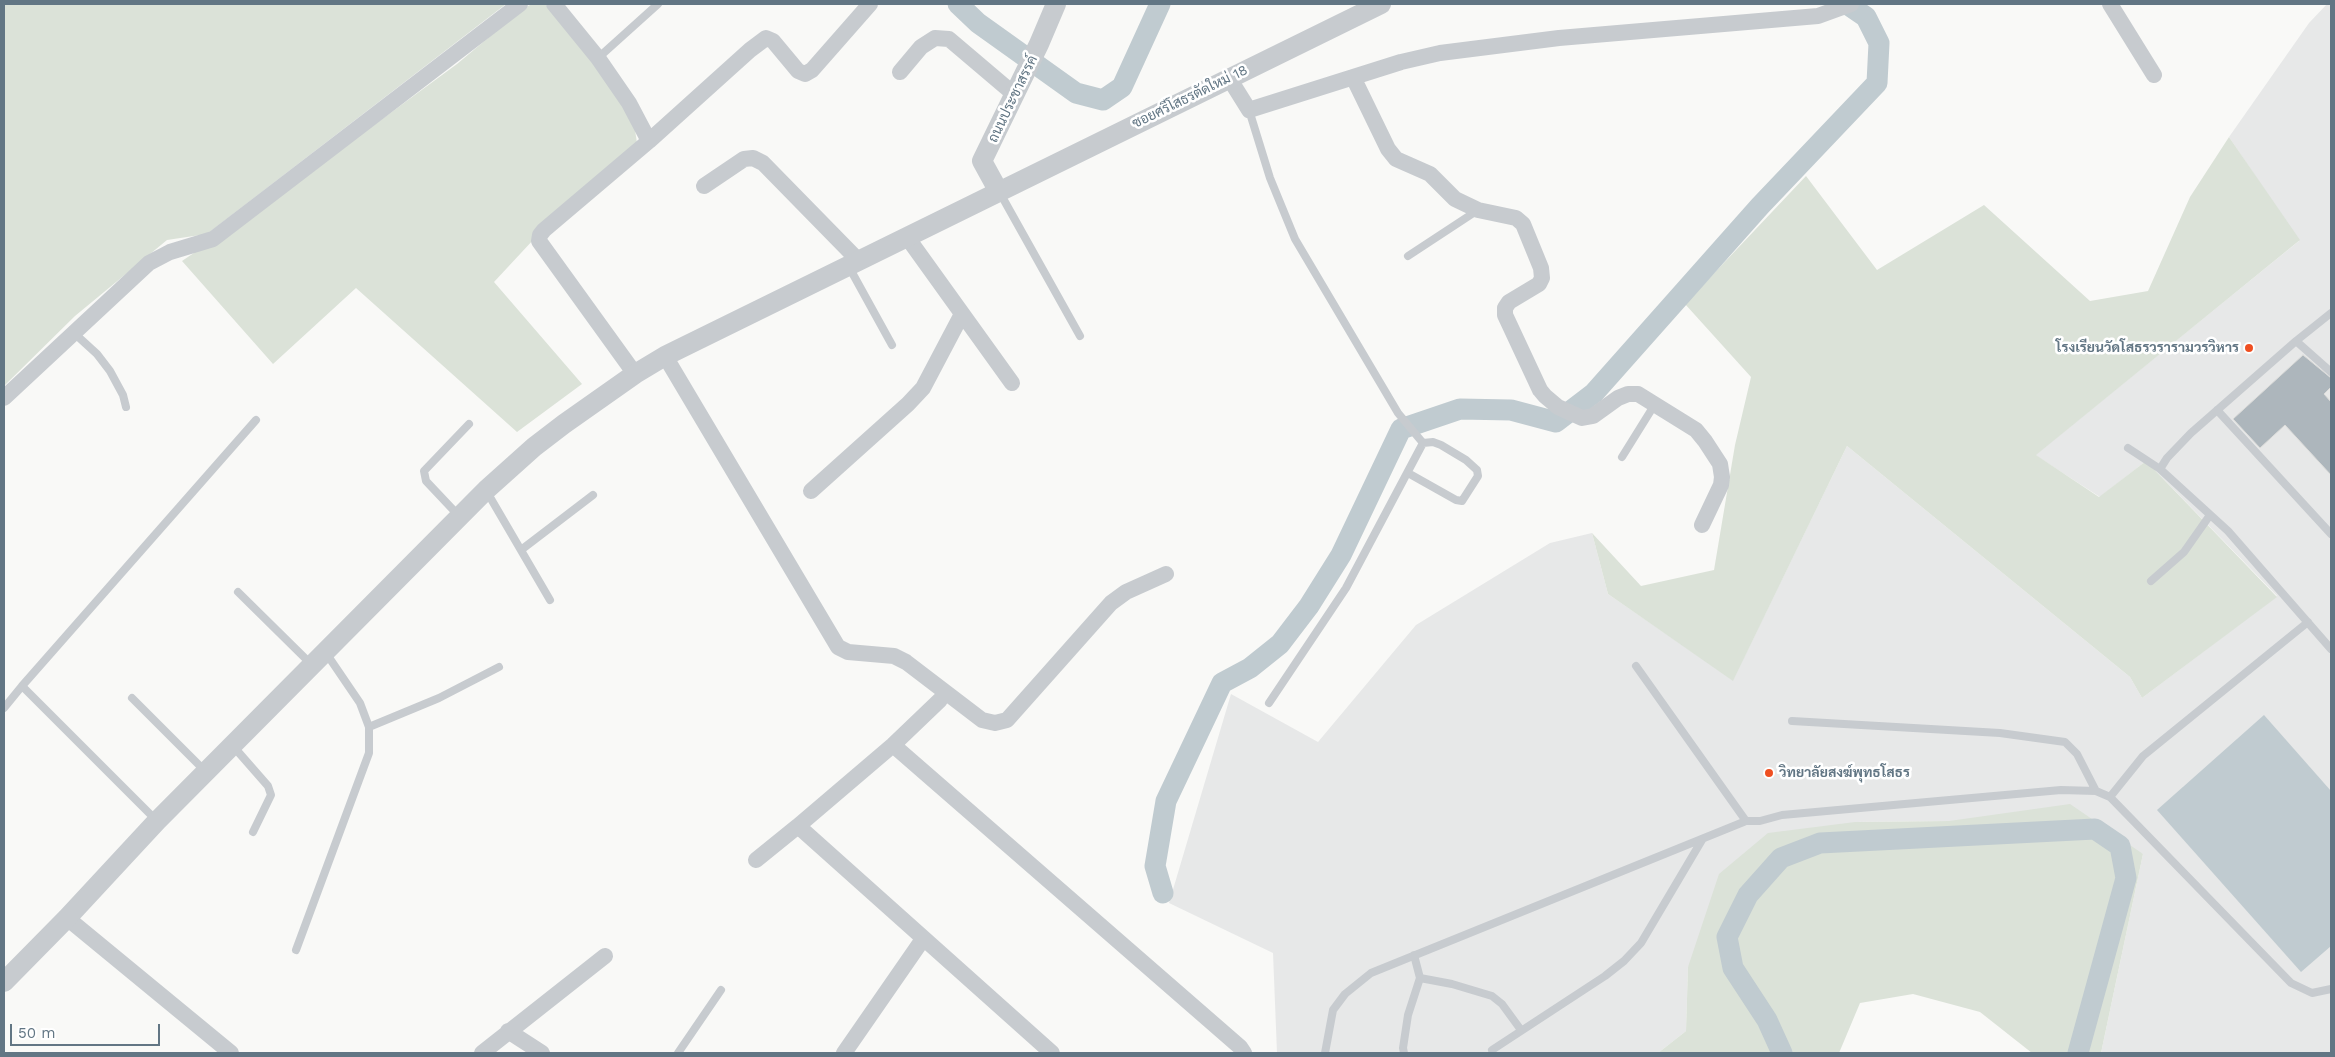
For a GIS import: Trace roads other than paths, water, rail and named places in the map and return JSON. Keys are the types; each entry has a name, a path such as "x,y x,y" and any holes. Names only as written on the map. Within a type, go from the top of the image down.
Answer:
{"street":[{"path":"4,398 149,263 170,252 214,239 520,4"},
{"path":"554,4 598,58 630,104 649,141"},
{"path":"635,374 539,241 540,235 766,38 772,41 798,71 805,74 812,70 870,4"},
{"name":"ถนนประชาสรรค์","path":"999,192 982,161 1040,44 1056,4"},
{"name":"ซอยศรีโสธรตัดใหม่ 18","path":"4,982 67,918 157,821 320,660 486,490 541,441 635,374 665,356 1382,4"},
{"path":"2110,4 2154,75"},
{"path":"1229,78 1249,110 1353,77 1432,55 1495,45 1559,38 1793,19 1818,16 1846,6"},
{"path":"900,72 921,47 935,38 949,39 1018,89"},
{"path":"1353,77 1388,149 1396,158 1430,174 1455,199 1478,210 1508,216 1523,224 1541,268 1542,278 1539,284 1509,302 1504,308 1505,315 1540,390 1573,416 1588,418 1628,394 1638,394 1696,430 1716,455 1720,464 1721,486 1702,525"},
{"path":"704,186 744,159 753,158 763,163 853,263"},
{"path":"907,237 1012,383"},
{"path":"810,491 908,404 923,388 962,314"},
{"path":"665,356 838,647 848,652 894,656 906,662 982,720 995,723 1008,720 1111,603 1126,592 1166,574"},
{"path":"756,860 893,745 940,700"},
{"path":"893,745 1240,1046 1244,1053"},
{"path":"798,826 1052,1053"},
{"path":"67,918 231,1053"},
{"path":"844,1053 923,939"},
{"path":"482,1053 605,956"},
{"path":"508,1031 542,1053"}],"lane":[{"path":"598,58 658,4"},
{"path":"1249,110 1270,178 1294,239 1398,413 1412,433 1423,443 1433,442 1450,450 1475,467 1478,476 1462,500 1456,500 1408,473"},
{"path":"999,192 1080,336"},
{"path":"1408,256 1478,210"},
{"path":"853,263 892,345"},
{"path":"2160,469 2185,440 2217,410 2296,341 2331,314"},
{"path":"74,333 97,354 110,371 123,394 126,407"},
{"path":"2296,341 2331,372"},
{"path":"1622,457 1654,404"},
{"path":"2217,410 2331,534"},
{"path":"4,708 256,420"},
{"path":"460,517 426,481 424,471 469,424"},
{"path":"1269,703 1346,588 1423,443"},
{"path":"2128,448 2160,469 2228,531 2331,649"},
{"path":"486,490 550,600"},
{"path":"522,550 593,494"},
{"path":"2151,581 2184,552 2210,515"},
{"path":"238,592 320,660 360,704 369,727 370,753 296,950"},
{"path":"2110,796 2143,756 2308,622"},
{"path":"1636,666 1746,821"},
{"path":"369,727 439,698 499,667"},
{"path":"22,686 157,821"},
{"path":"132,698 206,773"},
{"path":"1792,721 2000,733 2065,742 2080,760 2096,792"},
{"path":"233,746 268,786 272,795 253,832"},
{"path":"1325,1053 1333,1010 1345,994 1371,973 1746,821 1760,821 1782,815 2061,790 2096,792 2110,796 2291,983 2312,993 2331,989"},
{"path":"1492,1050 1605,976 1624,961 1641,943 1702,840"},
{"path":"1404,1053 1402,1048 1408,1015 1420,978 1414,956"},
{"path":"1420,978 1452,984 1492,996 1502,1004 1521,1030"},
{"path":"678,1053 721,990"}],"waterway":[{"path":"958,4 978,23 1076,93 1103,100 1122,87 1160,4"},
{"path":"1163,893 1155,866 1166,801 1222,683 1250,668 1280,644 1309,606 1341,555 1401,429 1460,409 1511,410 1556,422 1594,393 1760,206 1877,83 1879,43 1866,17 1847,4"},
{"path":"1782,1053 1767,1020 1733,968 1727,937 1748,895 1781,858 1820,843 2095,829 2120,846 2126,878 2078,1053"}],"place":[{"name":"โรงเรียนวัดโสธรวรารามวรวิหาร","path":"2249,348"},
{"name":"วิทยาลัยสงฆ์พุทธโสธร","path":"1769,773"}]}
